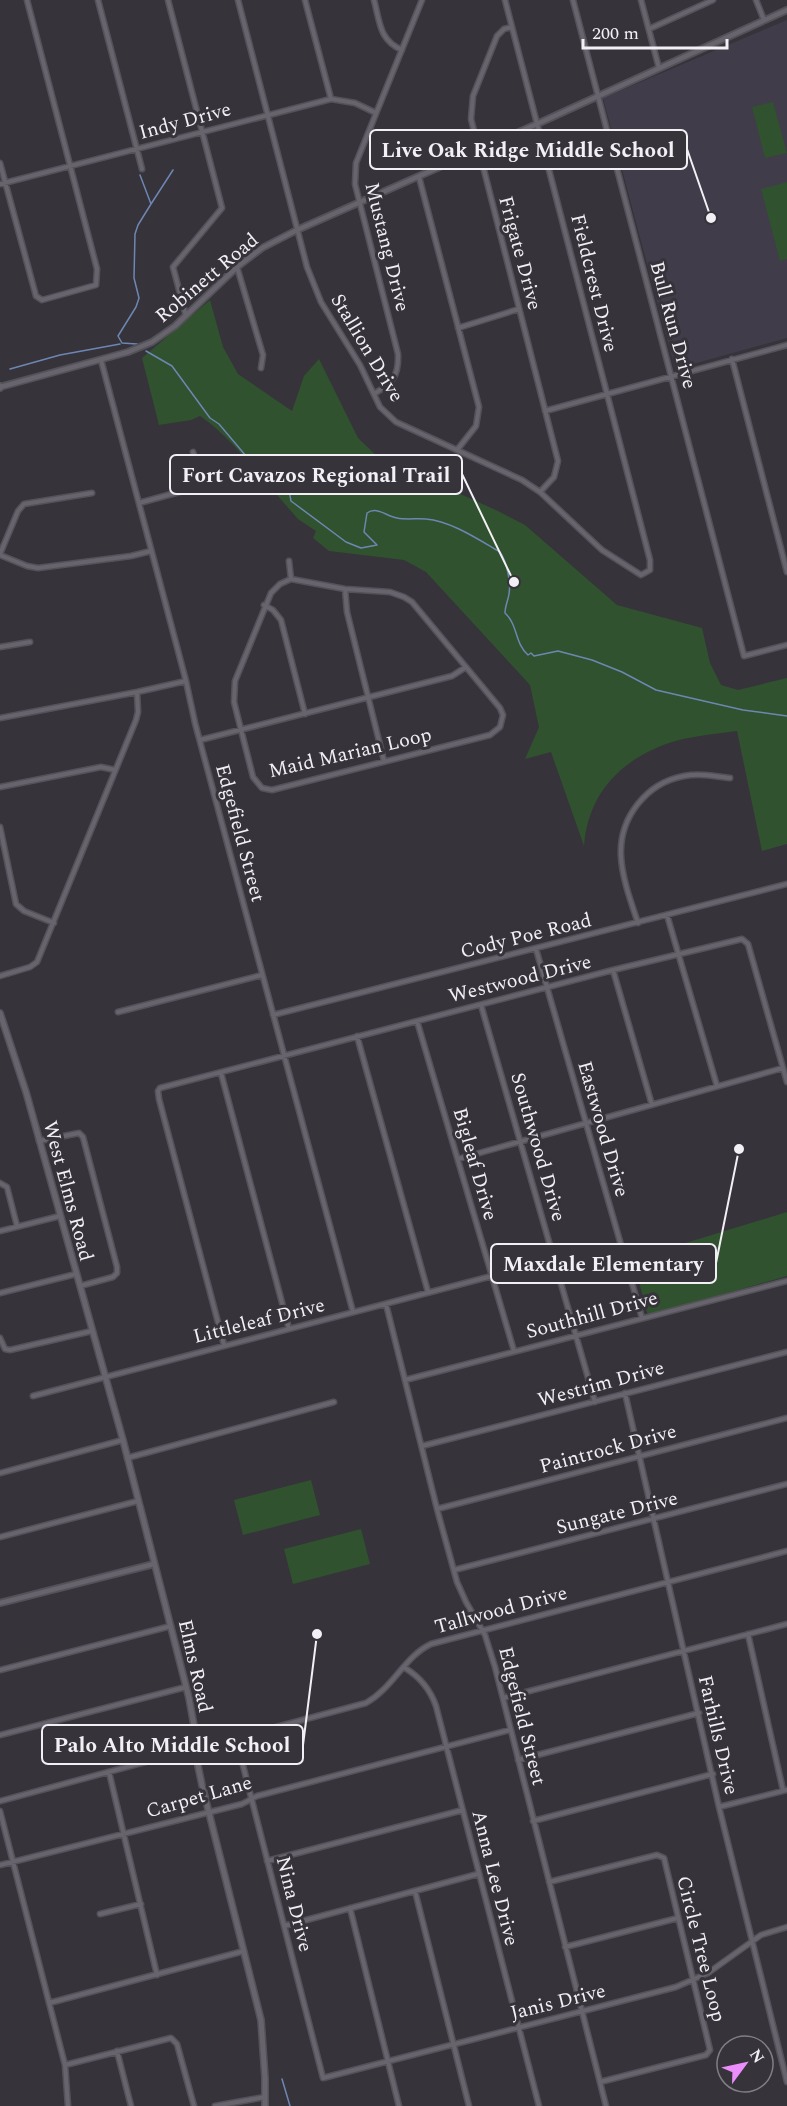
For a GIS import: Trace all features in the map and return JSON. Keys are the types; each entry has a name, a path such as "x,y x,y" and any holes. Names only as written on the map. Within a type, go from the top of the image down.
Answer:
{"main road":[{"name":"West Elms Road","path":"0,1013 26,1092 105,1376"},
{"name":"Elms Road","path":"105,1376 186,1687 198,1748 198,1766 208,1812 261,2020 265,2106"}],"street":[{"path":"0,163 3,184 36,296 42,300 96,285 97,269 27,0"},
{"path":"98,0 141,169"},
{"path":"168,0 222,208 173,267 186,316"},
{"name":"Stallion Drive","path":"238,0 307,267 321,302 360,365 380,407 396,422 522,480 540,492 602,550 636,574 646,573"},
{"path":"305,0 331,99"},
{"path":"374,0 385,38 391,45 402,50"},
{"name":"Mustang Drive","path":"374,394 390,384 397,372 398,354 355,184 356,164 422,0"},
{"name":"Fieldcrest Drive","path":"505,0 650,560 650,570 646,573"},
{"name":"Bull Run Drive","path":"573,0 744,656 787,645"},
{"path":"641,0 659,68"},
{"path":"649,29 713,0"},
{"path":"756,0 764,20"},
{"name":"Robinett Road","path":"0,387 101,360 152,342 175,326 237,267 262,248 297,230 598,97 787,10"},
{"name":"Frigate Drive","path":"512,27 504,29 497,36 473,96 471,119 477,151 558,461 554,477 540,492"},
{"name":"Indy Drive","path":"3,184 331,99 355,103 376,113"},
{"path":"418,177 479,413 472,433 457,450"},
{"path":"237,267 263,355 261,368"},
{"path":"458,328 519,309"},
{"path":"545,411 787,345"},
{"path":"732,359 787,572"},
{"name":"Edgefield Street","path":"101,360 353,1312"},
{"path":"193,452 204,486"},
{"path":"138,503 223,480"},
{"path":"92,493 24,504 18,511 0,554 27,566 38,568 152,551"},
{"path":"289,561 291,579"},
{"name":"Maid Marian Loop","path":"291,579 345,589 390,592 412,602 500,708 503,715 500,727 490,735 267,790 256,784 234,702 235,681 264,605 274,588 291,579"},
{"path":"345,589 347,612 384,761"},
{"path":"264,605 273,610 280,620 305,714"},
{"path":"0,647 30,642"},
{"path":"200,740 452,676 466,667"},
{"path":"0,718 186,681"},
{"path":"0,976 34,965 54,923 138,712 137,692"},
{"path":"0,787 101,767 115,770"},
{"path":"638,923 621,855 624,830 631,813 651,790 673,779 693,775 730,778"},
{"path":"0,827 16,904 24,911 54,923"},
{"name":"Cody Poe Road","path":"273,1015 787,884"},
{"path":"668,915 717,1086"},
{"name":"Westwood Drive","path":"224,1345 161,1109 159,1089 738,939 746,941 787,1082"},
{"name":"Eastwood Drive","path":"536,949 642,1318"},
{"path":"613,970 652,1105"},
{"path":"118,1012 262,975"},
{"name":"Southwood Drive","path":"481,1005 595,1402"},
{"name":"Bigleaf Drive","path":"417,1021 514,1351"},
{"path":"357,1036 428,1292"},
{"path":"458,1159 783,1068"},
{"path":"221,1073 289,1329"},
{"path":"39,1141 70,1133 79,1133 83,1137 117,1273 106,1279 79,1286"},
{"path":"0,1183 7,1187 17,1226"},
{"path":"0,1231 60,1216"},
{"path":"0,1293 76,1274"},
{"name":"Littleleaf Drive","path":"33,1396 492,1276"},
{"name":"Southhill Drive","path":"405,1380 787,1281"},
{"name":"Edgefield Street","path":"386,1304 454,1570 461,1592 490,1646 606,2106"},
{"path":"0,1338 5,1349 10,1350 92,1331"},
{"name":"Westrim Drive","path":"422,1446 787,1352"},
{"name":"Farhills Drive","path":"625,1393 719,1807 787,2082"},
{"path":"127,1458 334,1402"},
{"name":"Paintrock Drive","path":"437,1509 787,1418"},
{"path":"0,1473 123,1440"},
{"name":"Sungate Drive","path":"454,1570 787,1484"},
{"path":"0,1537 138,1501"},
{"name":"Tallwood Drive","path":"0,1801 366,1703 384,1691 424,1647 787,1551"},
{"path":"0,1603 154,1564"},
{"path":"503,1698 787,1624"},
{"path":"0,1670 171,1626"},
{"path":"719,1807 785,1790 748,1634"},
{"name":"Anna Lee Drive","path":"405,1668 418,1677 433,1698 539,2106"},
{"path":"0,1735 186,1687"},
{"path":"518,1760 699,1713"},
{"name":"Carpet Lane","path":"0,1865 242,1804 251,1798 510,1730"},
{"name":"Nina Drive","path":"236,1738 323,2078"},
{"path":"109,1772 157,1975"},
{"path":"533,1821 713,1774"},
{"path":"267,1861 463,1810"},
{"path":"0,1811 65,2065 69,2106"},
{"name":"Circle Tree Loop","path":"549,1882 660,1854 664,1858 711,2049 709,2053 600,2082"},
{"path":"284,1926 478,1874"},
{"path":"415,1892 469,2106"},
{"path":"100,1914 141,1904"},
{"path":"350,1908 399,2106"},
{"path":"565,1947 678,1918"},
{"name":"Janis Drive","path":"323,2078 582,2012 694,1980 715,1969 752,1940 787,1928"},
{"path":"49,2003 245,1951"},
{"path":"65,2065 168,2038 175,2040 194,2106"},
{"path":"117,2051 131,2106"},
{"path":"215,2106 265,2097"}],"shaded area":[{"path":"787,20 787,338 675,369 603,98"}],"green space":[{"path":"773,102 787,153 765,158 752,107"},
{"path":"787,182 787,259 780,261 761,189"},
{"path":"210,300 223,347 238,374 292,411 304,376 319,359 358,438 378,457 525,525 617,605 702,628 710,663 721,685 738,690 787,678 787,844 762,851 737,731 669,743 651,750 622,769 610,781 592,810 584,846 551,752 525,759 539,727 530,685 426,572 404,560 329,551 313,538 316,531 298,519 269,486 256,479 241,453 207,421 200,416 191,420 159,425 142,358"},
{"path":"787,1212 787,1276 648,1316 633,1259"},
{"path":"311,1480 320,1515 243,1535 234,1500"},
{"path":"361,1529 370,1564 293,1584 284,1549"}],"waterway":[{"path":"151,204 173,170"},
{"path":"137,344 122,343 118,336 139,298 134,278 135,234 151,204 140,175"},
{"path":"10,369 60,355 120,344"},
{"path":"146,351 172,366 210,418 219,424 246,456 265,471 270,471 283,461 288,463 291,501 346,542 361,548 377,545 364,532 367,513 374,511 397,518 426,519 445,523 500,552 509,584 505,613 528,655 558,651 592,660 622,672 656,690 743,710 787,716"},
{"path":"282,2079 290,2106"}],"place":[{"name":"Live Oak Ridge Middle School","path":"711,218"},
{"name":"Fort Cavazos Regional Trail","path":"514,582"},
{"name":"Maxdale Elementary","path":"739,1149"},
{"name":"Palo Alto Middle School","path":"317,1634"}]}
